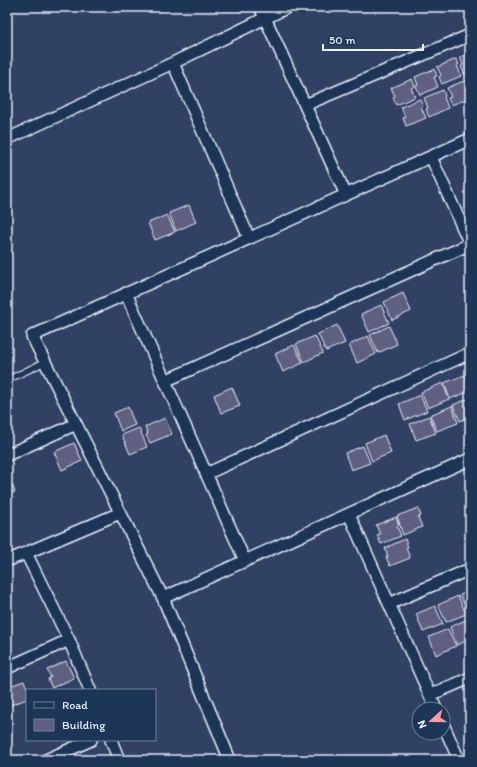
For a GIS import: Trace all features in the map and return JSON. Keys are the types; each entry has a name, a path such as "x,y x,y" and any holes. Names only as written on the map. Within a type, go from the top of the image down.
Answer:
{"street":[{"path":"260,7 346,195"},
{"path":"7,139 173,63 288,7"},
{"path":"305,105 470,34"},
{"path":"173,63 249,238"},
{"path":"230,760 163,598 32,336 470,139"},
{"path":"165,381 470,244 431,157"},
{"path":"126,293 245,561"},
{"path":"206,474 470,353"},
{"path":"7,455 76,424"},
{"path":"163,598 470,459"},
{"path":"7,561 120,513"},
{"path":"349,514 433,701"},
{"path":"26,553 69,640 90,689"},
{"path":"389,604 470,569"},
{"path":"7,668 69,640"},
{"path":"430,695 470,678"},
{"path":"46,760 88,741"},
{"path":"111,741 119,760"},
{"path":"451,741 459,760"}],"lane":[{"path":"7,380 45,362"}],"building":[{"path":"470,53 470,72 464,74 460,57"},
{"path":"456,59 459,64 457,65 461,76 442,84 439,77 441,75 437,67"},
{"path":"434,69 437,76 434,77 438,87 420,95 416,86 418,85 415,77"},
{"path":"412,79 415,86 411,88 415,97 396,105 393,97 395,96 391,88"},
{"path":"466,80 468,85 466,86 470,98 451,105 448,98 451,97 447,88"},
{"path":"443,90 448,108 429,117 426,109 428,108 424,98"},
{"path":"420,99 423,106 421,107 426,118 406,126 403,118 405,117 401,107"},
{"path":"189,205 196,222 176,231 169,213"},
{"path":"167,215 175,232 155,240 148,223"},
{"path":"403,293 411,311 392,320 384,302"},
{"path":"381,305 389,323 369,332 361,314"},
{"path":"337,325 345,343 326,351 318,334"},
{"path":"389,326 397,344 378,353 370,335"},
{"path":"315,336 323,353 304,362 296,344"},
{"path":"368,336 376,354 357,363 349,345"},
{"path":"294,345 303,363 283,372 275,354"},
{"path":"465,375 470,391 450,399 444,383"},
{"path":"443,383 449,399 428,408 421,392"},
{"path":"232,387 240,406 221,413 214,395"},
{"path":"420,395 427,411 405,420 399,404"},
{"path":"470,398 470,417 460,421 453,405"},
{"path":"452,406 458,423 437,431 430,415"},
{"path":"128,407 135,425 121,431 114,413"},
{"path":"429,416 436,433 416,440 410,424"},
{"path":"165,418 172,434 150,443 146,435 148,434 145,427"},
{"path":"139,428 147,447 130,454 122,435"},
{"path":"384,435 391,453 372,461 365,443"},
{"path":"74,443 82,461 62,470 54,452"},
{"path":"363,446 370,463 351,470 345,453"},
{"path":"8,474 15,492 7,495 7,475"},
{"path":"418,508 421,516 418,517 422,527 403,535 397,516"},
{"path":"396,517 399,525 397,526 401,536 381,544 377,535 380,534 376,525"},
{"path":"405,539 408,547 406,548 410,558 390,566 386,557 388,557 385,548"},
{"path":"470,591 470,611 468,612 460,595"},
{"path":"458,596 466,614 446,622 438,605"},
{"path":"435,606 443,624 423,632 416,614"},
{"path":"470,618 470,639 457,645 450,627"},
{"path":"448,629 456,646 436,655 429,637"},
{"path":"66,661 74,678 52,688 48,679 51,677 47,670"},
{"path":"24,681 28,689 26,689 26,699 8,706 7,687"}]}
